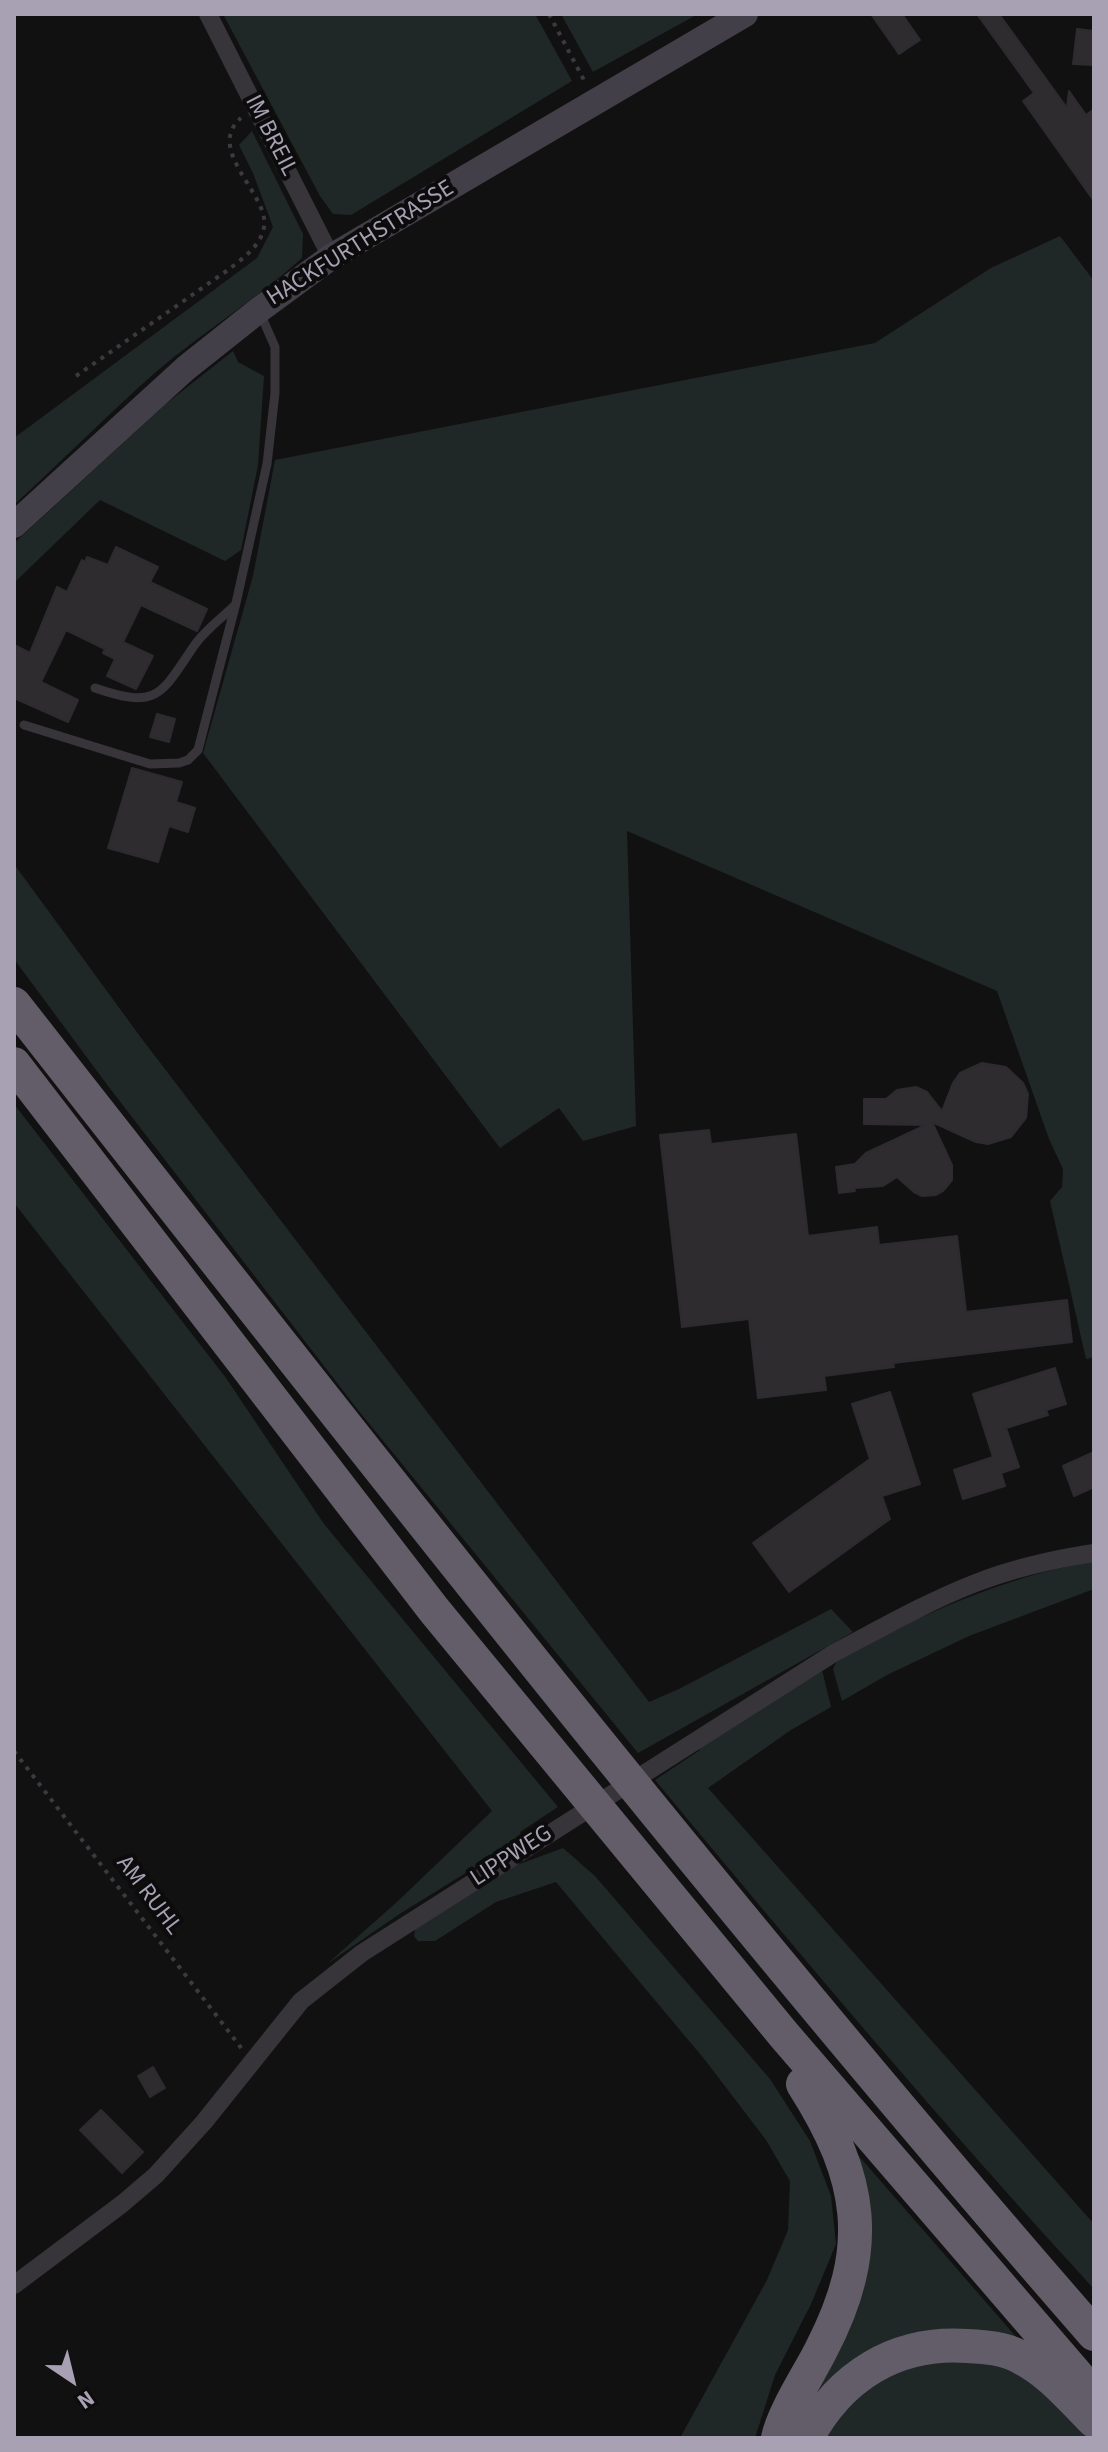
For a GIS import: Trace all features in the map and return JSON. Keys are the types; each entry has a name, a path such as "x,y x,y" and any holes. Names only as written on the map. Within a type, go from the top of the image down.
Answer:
{"highway":[{"path":"14,1004 461,1574 755,1937 1094,2334"},
{"path":"14,1064 434,1610 784,2035 1094,2395"},
{"path":"778,2438 830,2333 850,2280 857,2223 845,2163 827,2122 794,2070 784,2035"},
{"path":"807,2438 816,2420 840,2391 881,2360 922,2347 955,2345 992,2348 1019,2356 1052,2377 1094,2421"}],"street":[{"name":"IM BREIL","path":"208,14 331,257"},
{"name":"HACKFURTHSTRASSE","path":"14,525 176,376 331,257 745,14"},
{"name":"LIPPWEG","path":"14,2285 156,2175 253,2064 301,2001 362,1953 834,1653 906,1614 975,1583 1023,1568 1094,1553"}],"lane":[{"path":"24,725 150,764 188,760 198,750 236,603 267,464 275,393 275,347 259,310"},
{"path":"95,688 113,694 146,698 161,692 196,642 236,603"}],"path":[{"path":"549,14 596,102"},
{"path":"76,376 228,270 259,241 265,225 260,206 236,164 230,142 236,122 255,107"},
{"name":"AM RUHL","path":"14,1751 253,2064"}],"shaded area":[{"path":"223,14 535,14 572,81 351,215 333,214 320,196"},
{"path":"561,14 698,14 593,72"},
{"path":"252,131 303,234 302,258 157,371 14,505 14,438 257,258 273,227 239,145"},
{"path":"1060,236 1094,281 1094,1357 1086,1359 1050,1201 1062,1187 1063,1169 1049,1139 997,991 627,831 636,1126 583,1141 559,1108 500,1148 203,753 253,576 275,460 875,343 991,268"},
{"path":"233,351 238,362 264,376 258,465 241,550 225,561 100,500 14,583 14,543 167,403"},
{"path":"14,864 142,1039 649,1702 831,1609 853,1632 638,1753 358,1410 14,959"},
{"path":"14,1104 226,1378 324,1524 558,1807 520,1832 522,1838 398,1915 327,1964 492,1811 14,1203"},
{"path":"1094,1561 1094,1589 969,1636 887,1675 842,1701 833,1669 837,1661 898,1628 961,1600 1026,1577"},
{"path":"822,1670 831,1707 791,1730 708,1788 1094,2224 1094,2289 926,2101 655,1780 700,1750 699,1747"},
{"path":"563,1848 595,1876 770,2079 810,2141 831,2196 836,2244 811,2304 775,2375 755,2438 680,2438 767,2280 788,2230 790,2181 766,2140 705,2060 556,1882 496,1902 435,1941 418,1941 414,1936 416,1925 509,1868"},
{"path":"858,2155 1031,2354 941,2337 799,2438"},
{"path":"943,2354 1015,2367 1092,2438 817,2438 856,2388"}],"building":[{"path":"871,14 902,14 920,40 899,54"},
{"path":"977,14 999,14 1067,108 1069,91 1086,115 1094,109 1094,201 1023,101 1034,93"},
{"path":"1077,29 1094,31 1094,65 1073,64"},
{"path":"116,547 158,567 150,582 207,609 197,631 141,605 123,642 153,656 136,689 107,676 115,659 103,653 105,649 66,630 41,682 78,700 68,722 14,698 14,645 30,653 57,587 67,592 82,560 85,562 87,557 108,565"},
{"path":"157,714 175,719 169,742 150,737"},
{"path":"132,768 182,782 176,802 195,808 188,832 169,826 158,862 108,848"},
{"path":"982,1063 1006,1067 1023,1083 1028,1094 1026,1118 1011,1137 988,1144 976,1142 932,1122 952,1165 952,1180 943,1191 922,1196 897,1177 883,1186 854,1188 855,1191 839,1193 836,1167 855,1164 866,1153 926,1125 864,1124 864,1099 886,1099 897,1090 916,1087 927,1092 942,1111 960,1073"},
{"path":"709,1130 711,1144 796,1134 808,1236 877,1227 879,1245 957,1236 966,1312 1067,1300 1072,1342 893,1363 894,1367 824,1376 826,1390 758,1398 749,1319 682,1327 660,1135"},
{"path":"1055,1368 1066,1404 1046,1410 1048,1415 1006,1428 1019,1467 1001,1473 1005,1486 963,1499 954,1470 993,1457 973,1394"},
{"path":"890,1392 920,1484 882,1496 890,1519 789,1592 753,1543 870,1459 852,1404"},
{"path":"1094,1452 1094,1487 1074,1496 1063,1466"},
{"path":"153,2067 165,2088 150,2097 138,2076"},
{"path":"101,2110 143,2152 122,2173 80,2130"}]}
